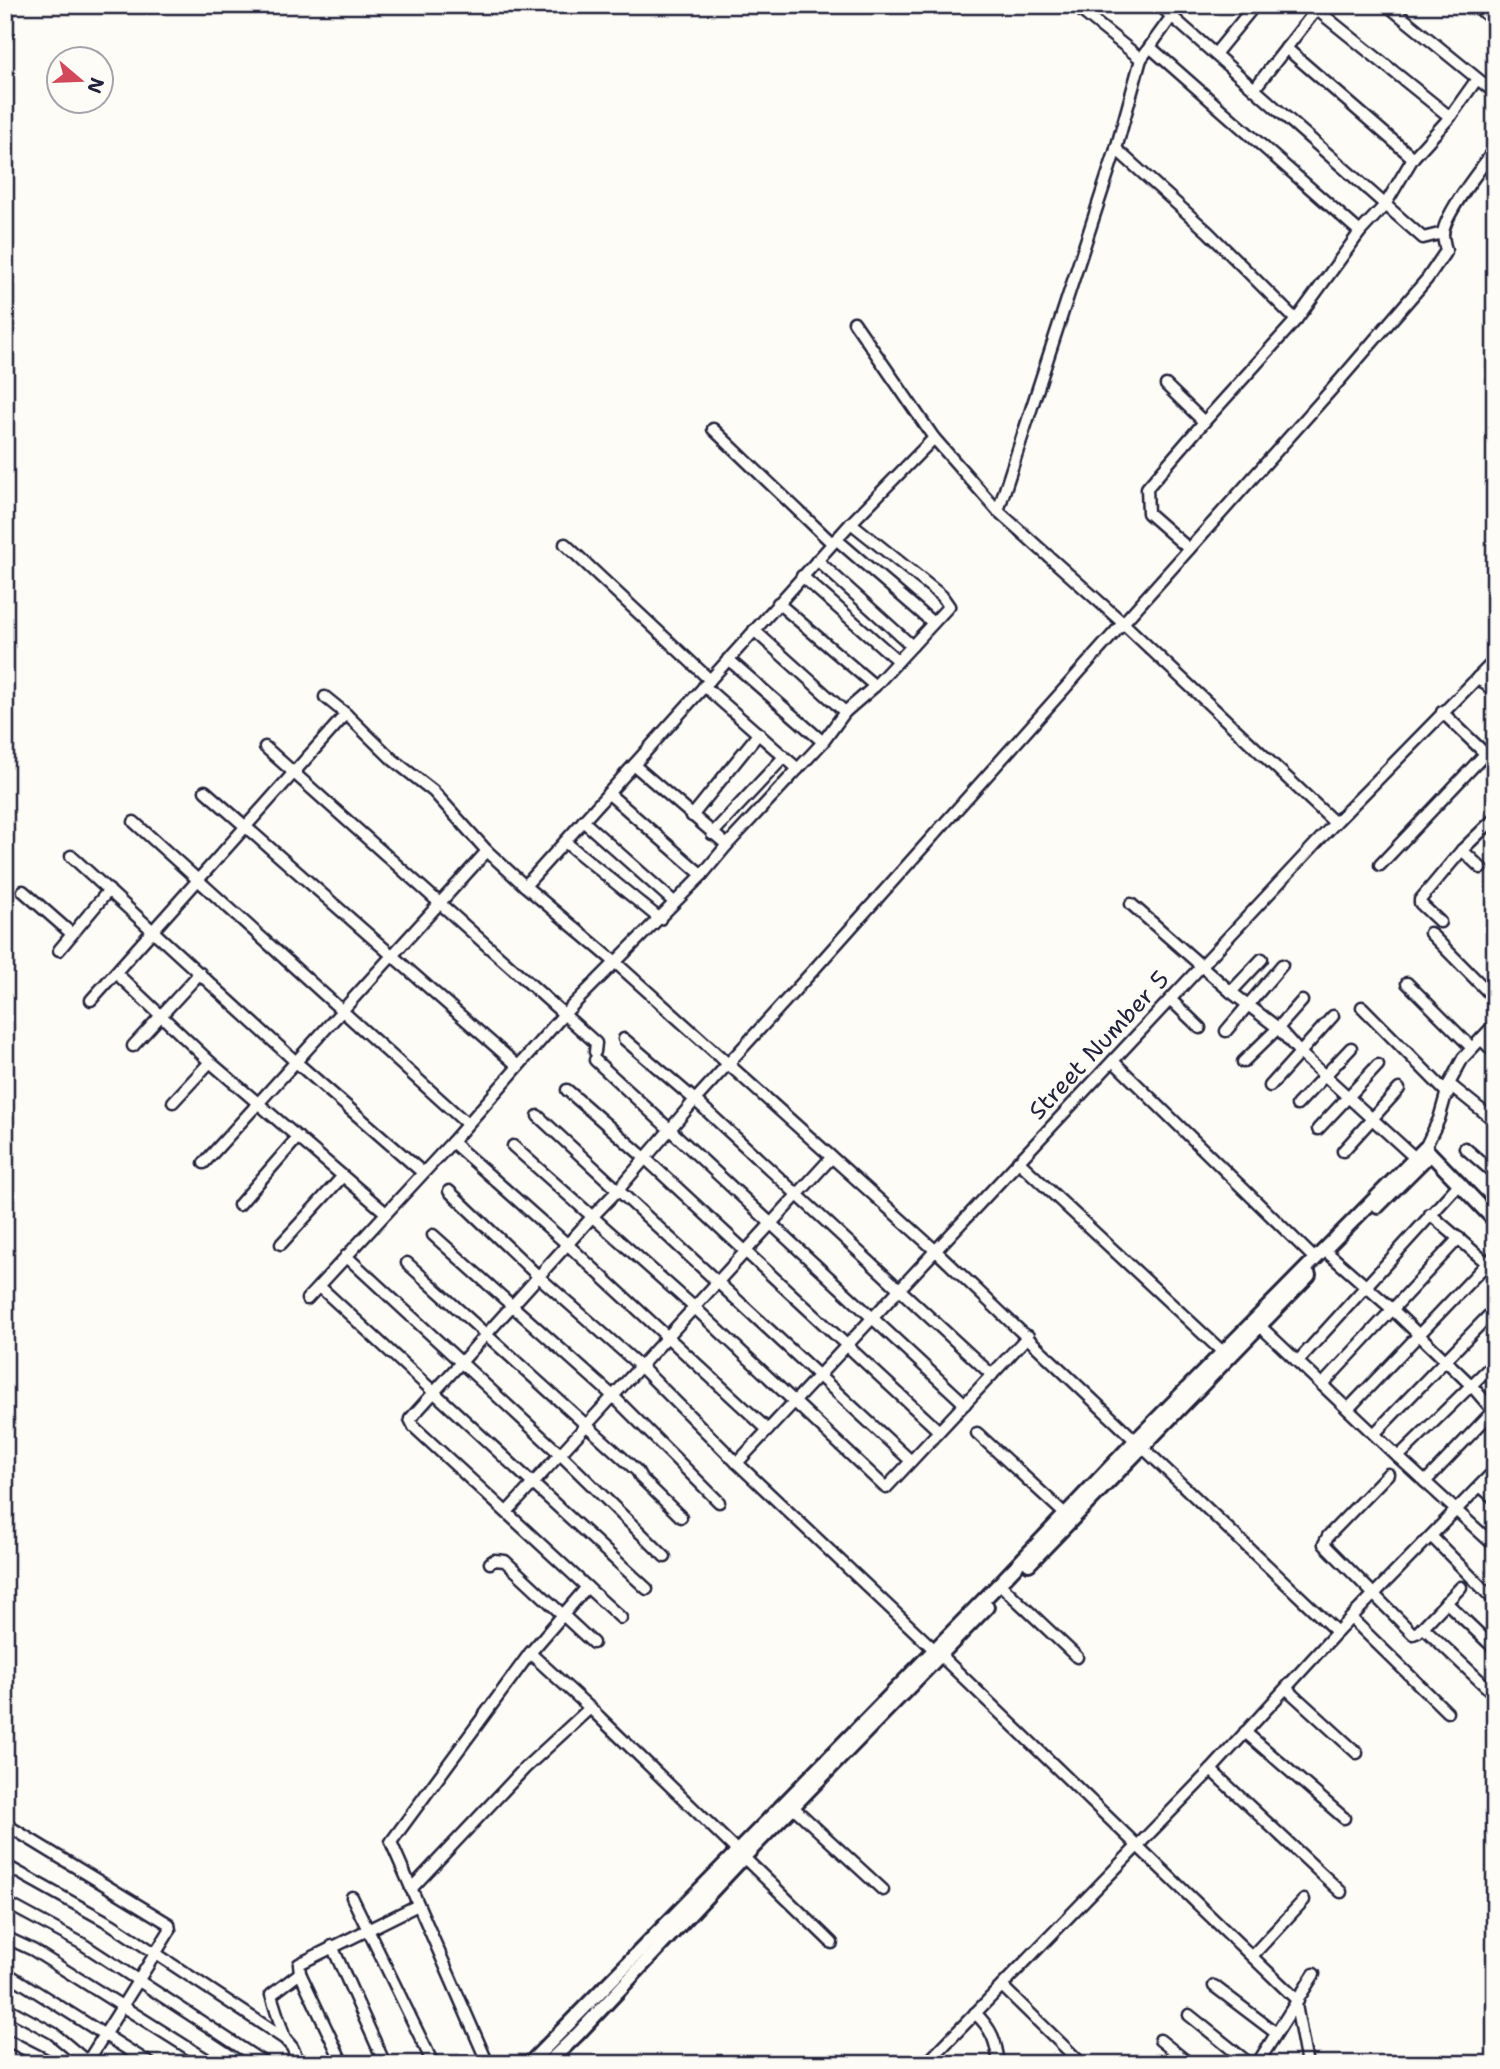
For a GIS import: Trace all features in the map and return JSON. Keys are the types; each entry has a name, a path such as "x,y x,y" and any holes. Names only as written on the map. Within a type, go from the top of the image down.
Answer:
{"street":[{"path":"1074,5 1141,59"},
{"path":"1159,5 1423,238 1443,233"},
{"path":"998,511 1116,149 1141,59 1180,5"},
{"path":"1216,54 1255,5"},
{"path":"1387,5 1495,93"},
{"path":"1475,5 1495,22"},
{"path":"1255,88 1318,7 1450,117"},
{"path":"1150,47 1360,232"},
{"path":"1286,48 1413,158"},
{"path":"1189,549 1148,513 1147,488 1296,320 1360,232 1385,205 1413,158 1450,117 1477,79"},
{"path":"1116,149 1208,232 1296,320"},
{"path":"621,1618 411,1423 412,1417 671,1132 695,1100 1427,279 1446,251 1443,233 1463,193 1495,149"},
{"path":"854,322 934,438 998,511 1123,623 1335,823"},
{"path":"1166,386 1204,422"},
{"path":"713,429 834,541 933,623"},
{"path":"525,886 802,576 934,438"},
{"path":"307,1299 452,1142 564,1014 702,875 822,742 845,712 874,686 949,606 942,596 851,523"},
{"path":"565,544 798,769"},
{"path":"817,560 912,646"},
{"path":"802,576 898,661"},
{"path":"778,603 874,686"},
{"path":"754,630 845,712"},
{"path":"728,659 822,742"},
{"name":"Street Number 5","path":"737,1463 1335,823 1495,660"},
{"path":"1478,677 1495,693"},
{"path":"325,697 392,759 433,791 487,851 525,886 616,963 936,1251 1337,1632"},
{"path":"1442,712 1495,763"},
{"path":"91,1000 346,714"},
{"path":"692,816 759,733"},
{"path":"265,747 596,1043 595,1056 671,1132 965,1404"},
{"path":"1380,865 1485,754"},
{"path":"712,834 784,757"},
{"path":"634,765 727,845"},
{"path":"205,790 518,1066"},
{"path":"608,793 702,875"},
{"path":"1440,922 1420,904 1420,900 1462,850 1495,818"},
{"path":"583,821 674,902"},
{"path":"134,822 466,1123"},
{"path":"1486,826 1495,835"},
{"path":"565,842 660,919"},
{"path":"1462,850 1481,868"},
{"path":"204,1163 487,851"},
{"path":"71,856 296,1062 422,1172"},
{"path":"59,950 109,890"},
{"path":"23,891 72,934"},
{"path":"1130,904 1231,992 1278,1028 1301,1054 1415,1157"},
{"path":"1430,933 1495,999"},
{"path":"1231,992 1262,958"},
{"path":"1226,1031 1282,965"},
{"path":"116,973 210,1062 386,1213"},
{"path":"134,1046 200,973"},
{"path":"1407,983 1472,1048"},
{"path":"1171,1000 1200,1028"},
{"path":"1243,1062 1302,1001"},
{"path":"1362,1007 1449,1089 1495,1121"},
{"path":"1270,1086 1333,1016"},
{"path":"1226,1355 1260,1326 1428,1151 1449,1089 1463,1058 1495,1024"},
{"path":"1481,1038 1495,1053"},
{"path":"624,1039 695,1100 992,1375"},
{"path":"1297,1105 1351,1048"},
{"path":"1113,1061 1314,1258"},
{"path":"173,1102 210,1062"},
{"path":"1318,1129 1378,1065"},
{"path":"1343,1151 1399,1089"},
{"path":"567,1090 646,1159 939,1431"},
{"path":"538,1116 911,1461"},
{"path":"239,1205 298,1137"},
{"path":"452,1142 768,1430"},
{"path":"513,1146 695,1308 886,1488 1028,1336"},
{"path":"1465,1148 1495,1174"},
{"path":"547,2064 570,2042 694,1903 938,1653 1005,1589 1314,1258 1415,1157 1428,1151"},
{"path":"1428,1151 1495,1221"},
{"path":"507,1512 831,1158"},
{"path":"1018,1161 1226,1355"},
{"path":"281,1244 342,1177"},
{"path":"1298,1361 1459,1184"},
{"path":"449,1191 539,1277 641,1367 737,1463 1252,1956 1297,2003 1307,2064"},
{"path":"1348,1409 1418,1335 1492,1263 1430,1214"},
{"path":"433,1235 614,1396 719,1502"},
{"path":"1322,1385 1459,1238"},
{"path":"1329,1254 1471,1385 1494,1411 1425,1482"},
{"path":"346,1256 560,1454 665,1557"},
{"path":"407,1263 637,1471 640,1478 681,1517"},
{"path":"319,1286 647,1589"},
{"path":"1374,1434 1495,1309"},
{"path":"1260,1326 1495,1546"},
{"path":"1398,1457 1495,1362"},
{"path":"977,1433 1065,1514"},
{"path":"740,1855 793,1807 1065,1514 1140,1443"},
{"path":"926,2064 1211,1770 1337,1632 1495,1470"},
{"path":"1388,1474 1324,1544 1413,1634 1461,1587"},
{"path":"1480,1486 1495,1499"},
{"path":"1431,1536 1495,1601"},
{"path":"490,1563 494,1560 505,1561 593,1643"},
{"path":"488,2064 391,1842 530,1653 587,1587"},
{"path":"1005,1589 1077,1657"},
{"path":"1446,1602 1495,1649"},
{"path":"1351,1618 1447,1712"},
{"path":"1423,1627 1494,1695"},
{"path":"530,1653 832,1943"},
{"path":"1287,1689 1357,1753"},
{"path":"411,1889 525,1768 590,1708"},
{"path":"1245,1732 1344,1818"},
{"path":"1211,1770 1341,1892"},
{"path":"793,1807 883,1890"},
{"path":"5,1824 169,1924 170,1930 88,2063 53,2033 5,2007"},
{"path":"5,1865 111,1924 285,2039 300,2064"},
{"path":"352,1897 427,2051 430,2064"},
{"path":"1252,1956 1304,1900"},
{"path":"5,1902 81,1942 206,2027 266,2064"},
{"path":"529,2064 694,1903"},
{"path":"344,2064 300,1973 299,1964 418,1905"},
{"path":"5,1937 33,1950 214,2064"},
{"path":"332,1946 385,2064"},
{"path":"5,1972 152,2064"},
{"path":"285,2039 271,1995 300,1973"},
{"path":"1257,2064 1314,1974"},
{"path":"1002,1986 1082,2064"},
{"path":"1213,1986 1276,2034"},
{"path":"975,2013 991,2030 999,2064"},
{"path":"1189,2015 1251,2064"},
{"path":"560,2032 570,2042"},
{"path":"5,2039 54,2064"},
{"path":"1160,2040 1190,2064"}]}
